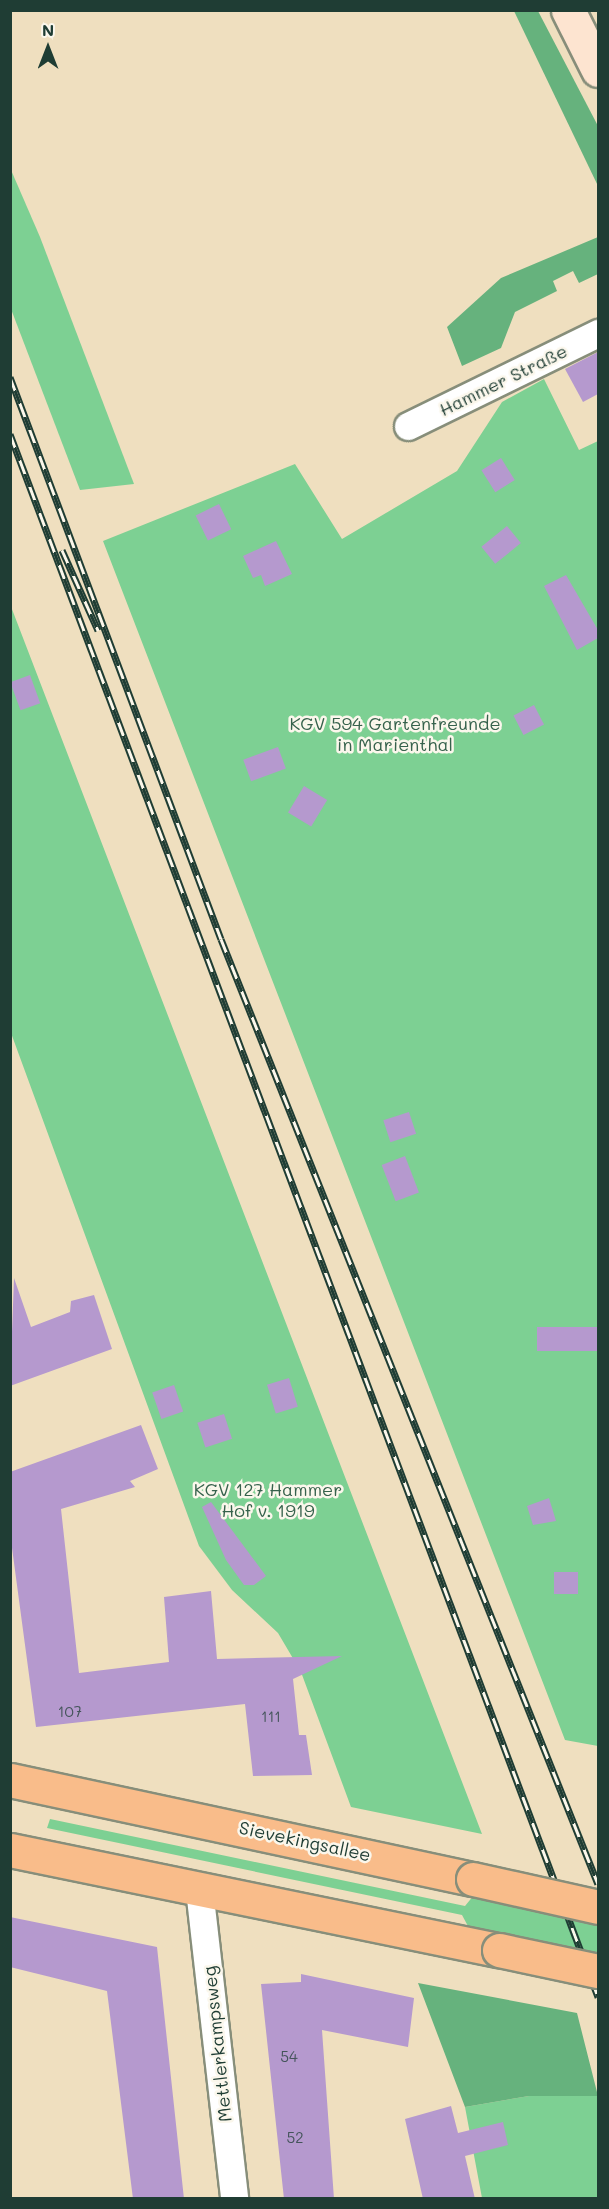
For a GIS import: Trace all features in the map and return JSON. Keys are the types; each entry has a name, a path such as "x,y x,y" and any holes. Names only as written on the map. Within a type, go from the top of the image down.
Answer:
{"main road":[{"path":"568,10 598,70"},
{"name":"Sievekingsallee","path":"10,1780 598,1907"},
{"path":"10,1850 598,1971"}],"street":[{"name":"Hammer Straße","path":"408,426 598,333"},
{"name":"Mettlerkampsweg","path":"199,1889 234,2199"}],"green space":[{"path":"514,11 538,11 598,126 598,186"},
{"path":"11,170 40,237 134,484 80,490 11,309"},
{"path":"598,237 598,274 579,283 573,271 553,281 557,291 515,312 501,348 462,366 447,327 501,278"},
{"name":"KGV 594 Gartenfreunde in Marienthal","path":"544,379 579,450 598,441 598,1746 565,1740 103,541 295,464 342,539 457,471 502,402"},
{"name":"KGV 127 Hammer Hof v. 1919","path":"10,604 482,1834 351,1807 301,1672 278,1633 232,1590 199,1546 11,1033"},
{"path":"50,1819 465,1906 474,1895 598,1922 598,1956 469,1928 462,1915 47,1828"},
{"path":"418,1983 577,2013 598,2096 529,2096 465,2107"},
{"path":"529,2096 598,2096 598,2198 482,2198 465,2107"}],"building":[{"path":"598,352 598,394 583,402 565,369"},
{"path":"501,458 515,480 495,492 481,470"},
{"path":"219,504 231,529 208,541 196,515"},
{"path":"507,526 521,543 495,564 481,547"},
{"path":"276,541 292,574 265,586 261,575 253,578 243,556"},
{"path":"566,575 598,630 598,638 577,650 544,586"},
{"path":"30,675 40,703 21,710 10,682"},
{"path":"534,705 544,725 523,735 514,715"},
{"path":"278,747 286,769 251,781 243,760"},
{"path":"304,786 327,800 311,826 288,813"},
{"path":"409,1112 416,1134 390,1142 383,1120"},
{"path":"405,1156 419,1192 396,1201 382,1165"},
{"path":"14,1278 31,1327 70,1312 71,1301 94,1295 112,1349 10,1386"},
{"path":"537,1327 598,1327 598,1351 537,1351"},
{"path":"289,1378 298,1407 276,1413 267,1385"},
{"path":"174,1385 183,1411 161,1419 152,1392"},
{"path":"224,1414 232,1439 205,1447 197,1423"},
{"path":"141,1425 158,1469 130,1481 135,1487 61,1509 79,1673 169,1662 164,1597 211,1591 217,1659 342,1656 293,1679 299,1735 306,1735 312,1775 253,1776 245,1704 36,1727 10,1533 10,1472"},
{"path":"549,1498 556,1521 533,1525 527,1506"},
{"path":"211,1502 266,1576 254,1585 244,1585 226,1560 202,1507"},
{"path":"554,1572 578,1572 578,1594 554,1594"},
{"path":"10,1917 157,1947 184,2199 133,2199 107,1991 10,1967"},
{"path":"301,1974 414,1998 408,2047 322,2030 334,2199 284,2199 261,1984 301,1982"},
{"path":"451,2106 458,2133 503,2122 508,2145 465,2156 475,2199 423,2199 405,2119"}],"railway":[{"path":"10,377 221,939 598,1884"},
{"path":"10,434 598,1997"},
{"path":"62,550 98,630"}]}
